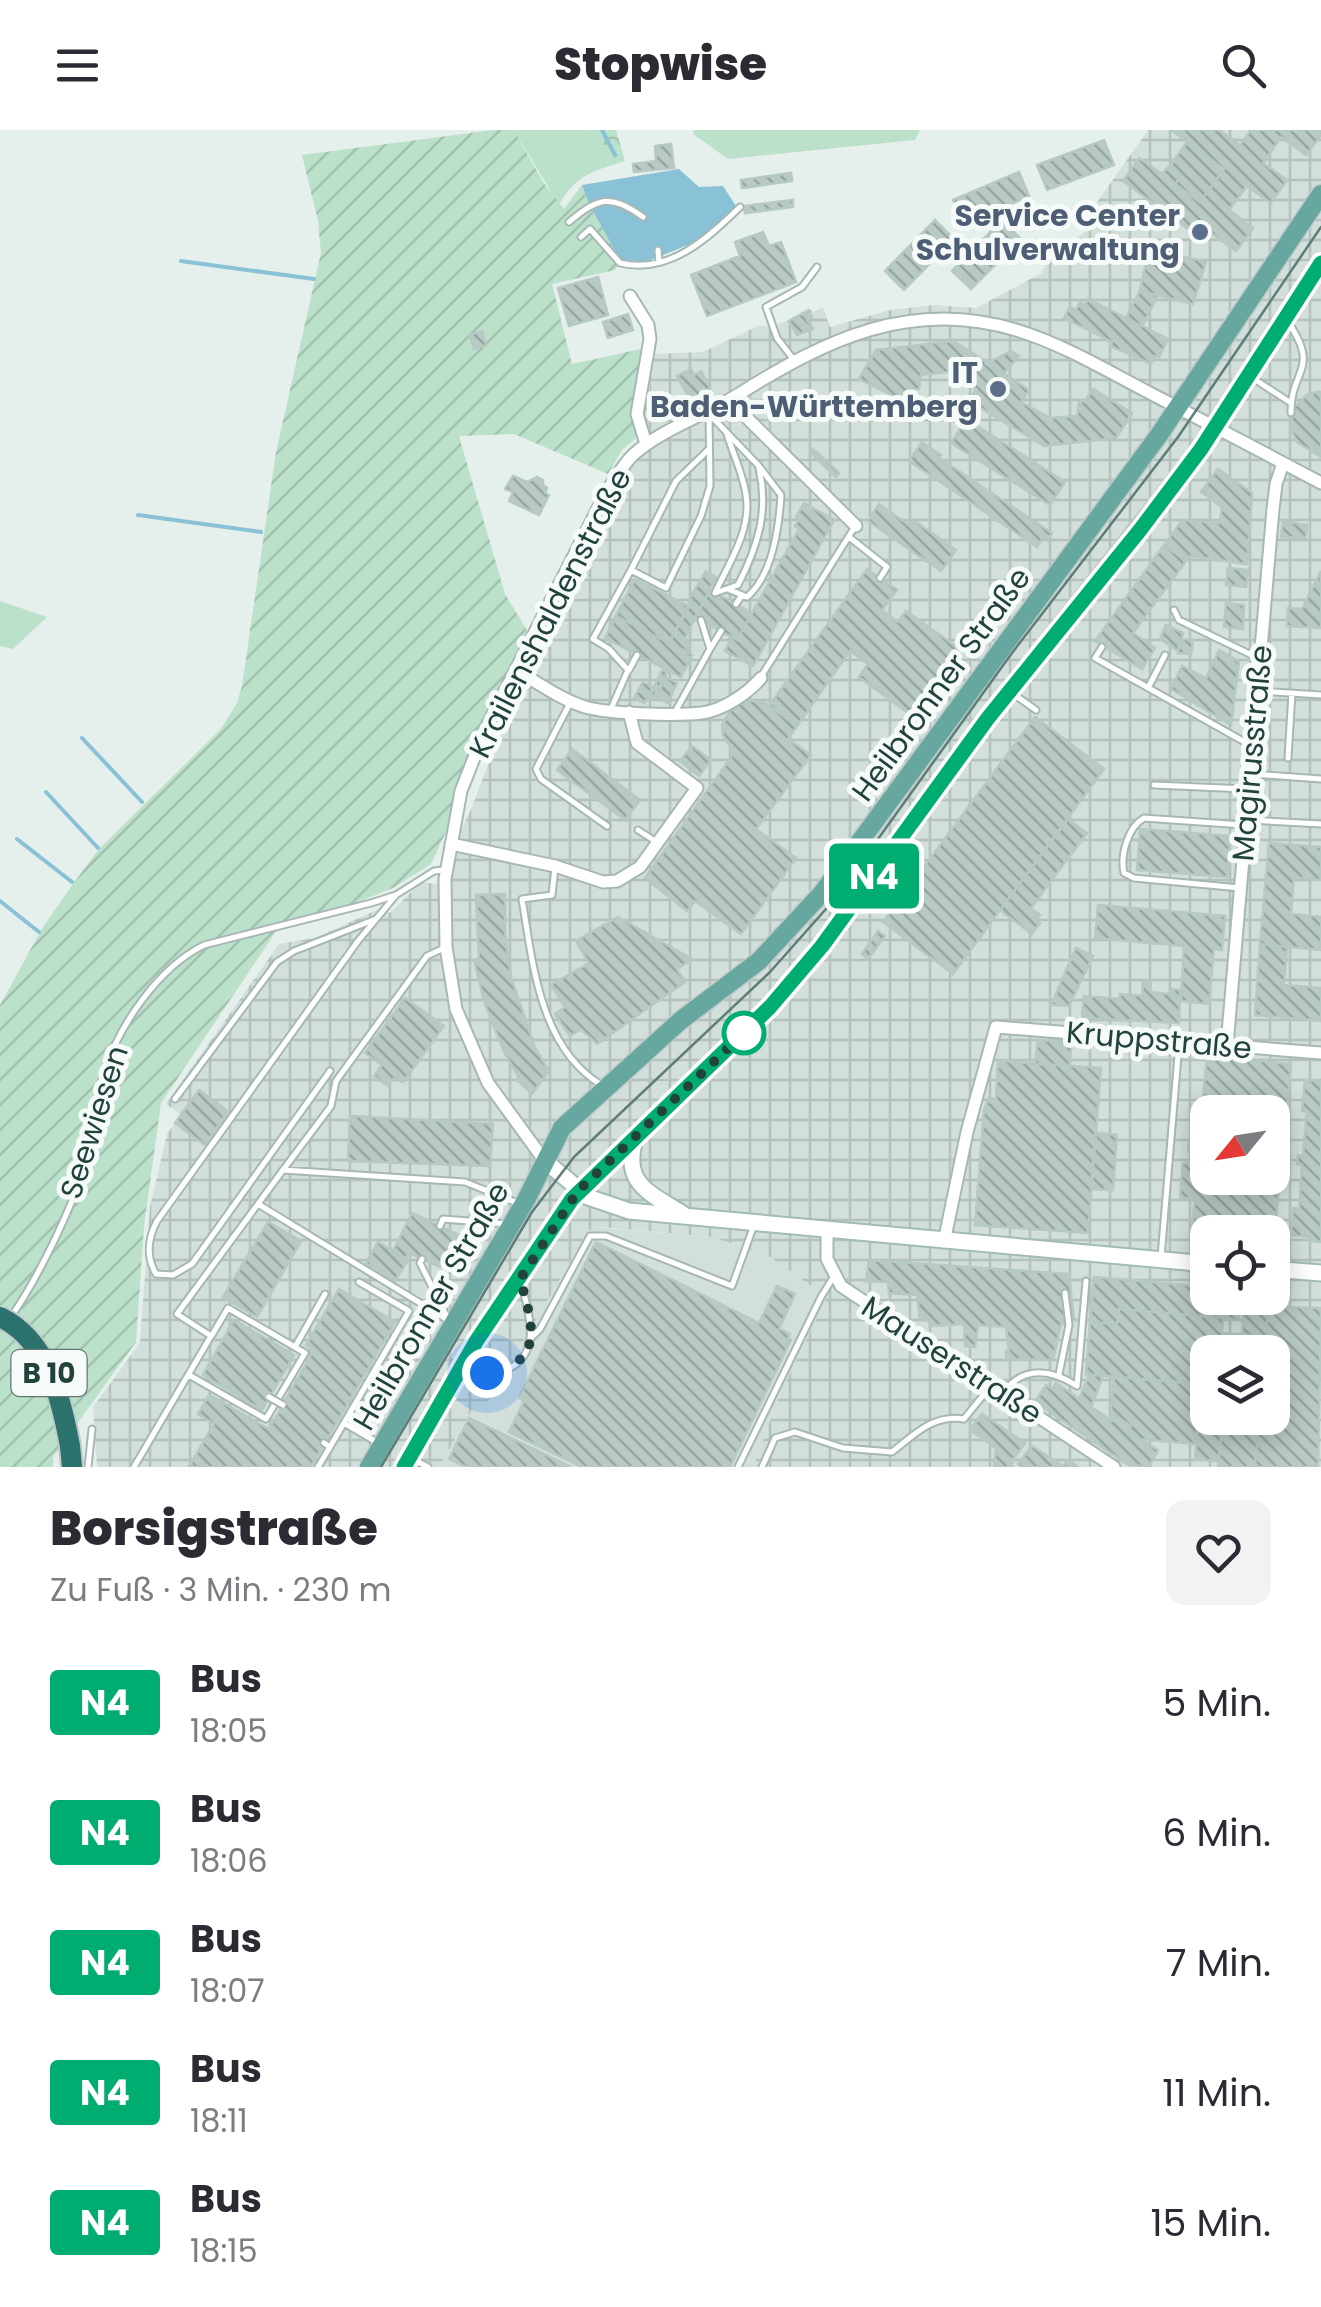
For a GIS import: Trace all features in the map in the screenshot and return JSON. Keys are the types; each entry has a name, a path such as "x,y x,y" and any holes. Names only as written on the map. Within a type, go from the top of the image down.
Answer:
{"highway":[{"name":"B 10","path":"0,1317 24,1334 45,1363 61,1404 72,1467"}],"main road":[{"name":"Heilbronner Straße","path":"369,1467 522,1205 562,1128 680,1022 759,960 822,892 1177,408 1321,194"},
{"name":"Heilbronner Straße","path":"406,1463 451,1382 578,1191 770,1007 812,958 1010,691 1140,530 1217,426 1321,263"},
{"path":"638,1133 631,1156 636,1180 644,1190 686,1216"},
{"path":"544,1160 578,1191 617,1208 1190,1262"},
{"path":"1290,1270 1321,1272"}],"street":[{"path":"630,296 648,325 650,339 637,414 646,444"},
{"name":"Krailenshaldenstraße","path":"544,1160 504,1108 476,1058 456,1009 446,947 450,844 460,791 486,730 607,491 630,458 646,444 708,414 833,340 886,325 988,323 1047,341 1321,483"},
{"path":"729,400 852,531"},
{"name":"Magirusstraße","path":"1227,1045 1274,503 1283,463"},
{"path":"516,670 586,707 629,712 704,713 730,702 760,678"},
{"path":"450,844 556,866 604,882 617,881 640,866 697,788 637,743 629,712"},
{"name":"Kruppstraße","path":"944,1242 967,1132 996,1027 1321,1053"},
{"name":"Mauserstraße","path":"827,1230 827,1260 834,1276 855,1297 1114,1467"}],"lane":[{"path":"568,222 590,206 606,201 622,202 643,217"},
{"path":"581,237 590,230 620,263 647,266 702,244 740,207"},
{"path":"658,250 659,262"},
{"path":"794,360 777,338 766,307 802,287 816,268"},
{"path":"1284,319 1310,340"},
{"path":"1292,413 1291,403 1312,369"},
{"path":"1249,376 1291,403"},
{"path":"708,414 758,464 781,495 768,563 752,594 747,597 725,592"},
{"path":"631,570 665,591 710,486 708,414"},
{"path":"726,431 747,508 725,592 729,600"},
{"path":"628,670 593,639 676,480 708,450"},
{"path":"725,592 738,585 760,534 764,490 758,464"},
{"path":"760,678 852,531 887,567 880,578"},
{"path":"736,604 742,595"},
{"path":"1174,610 1179,620 1260,659"},
{"path":"674,712 710,649 710,626 707,640 710,649"},
{"path":"1102,647 1094,658 1252,746"},
{"path":"610,710 636,654"},
{"path":"1148,688 1166,655"},
{"path":"1010,691 1036,710"},
{"path":"1257,691 1321,695"},
{"path":"1288,758 1292,694"},
{"path":"572,701 536,769 541,779 607,826"},
{"path":"1250,774 1321,778"},
{"path":"1154,785 1249,790"},
{"path":"1240,888 1134,878 1124,873 1121,860 1136,823 1144,818 1321,824"},
{"path":"638,830 657,843"},
{"path":"556,866 552,894 522,899 539,994 579,1072 605,1088"},
{"name":"Seewiesen","path":"0,1333 32,1283 84,1168 104,1074 122,1032 160,980 188,953 204,945 396,895 434,871 447,869"},
{"path":"330,1071 192,1264 173,1275 156,1274 149,1252 150,1233 157,1221 358,941 396,895"},
{"path":"175,1099 277,962 294,951 378,918"},
{"path":"211,1336 177,1314 332,1106 336,1081 404,987 427,956 446,947"},
{"path":"1161,1260 1180,1042"},
{"path":"283,1170 465,1182 522,1205"},
{"path":"258,1204 450,1323"},
{"path":"440,1226 443,1219 510,1225"},
{"path":"451,1382 507,1369 522,1356 590,1236 606,1236 732,1286 755,1222"},
{"path":"422,1259 427,1282 450,1323"},
{"path":"738,1467 834,1276"},
{"path":"520,1279 533,1327 532,1338"},
{"path":"1003,1393 1026,1372 1060,1374 1077,1386 1086,1281"},
{"path":"318,1467 327,1445 409,1310 359,1282"},
{"path":"1060,1374 1069,1325 1065,1293"},
{"path":"294,1347 325,1294"},
{"path":"134,1467 188,1375 200,1355 211,1336 228,1308 304,1353 266,1419 188,1375"},
{"path":"200,1355 210,1361"},
{"path":"762,1467 775,1438 795,1432 843,1448 892,1452 913,1433 928,1426 946,1418 964,1419 991,1386"},
{"path":"344,1422 382,1445"},
{"path":"88,1467 92,1429"},
{"path":"406,1463 428,1467"}],"shaded area":[{"path":"1148,130 1321,130 1321,1467 753,1467 780,1394 827,1297 770,1257 713,1237 601,1227 589,1230 484,1408 475,1405 439,1467 97,1467 93,1407 140,1343 150,1207 167,1134 181,1115 166,1104 279,944 315,938 381,908 390,913 421,882 436,884 472,807 533,644 634,460 644,432 654,354 703,352 760,325 769,327 787,321 808,308 813,312 823,307 830,327 890,310 935,305 976,308 1042,273 1046,262 1096,223 1093,208"},
{"path":"593,1227 713,1237 770,1257 828,1297 780,1394 753,1467 439,1467 475,1405 484,1407"}],"green space":[{"path":"514,130 588,130 609,166 580,180 559,205"},
{"path":"514,130 543,182 564,209 582,185 620,260 615,270 552,284 572,364 655,346 644,432 622,450 608,474 514,434 459,436 505,594 528,632 477,734 459,782 450,823 431,864 393,888 326,915 279,927 161,1103 144,1226 136,1342 53,1457 53,1467 0,1467 0,1005 43,927 99,849 221,729 237,703 276,452 321,253 318,221 302,155"},
{"path":"588,130 616,130 625,161 609,166"},
{"path":"694,130 920,130 915,140 728,159 693,134"},
{"path":"0,601 47,617 13,649 0,646"}],"water":[{"path":"679,169 699,187 723,186 736,206 700,240 646,262 620,260 582,185"}],"building":[{"path":"1171,130 1219,130 1240,145 1251,130 1320,130 1321,135 1306,155 1281,137 1263,163 1287,180 1271,203 1247,186 1229,210 1253,228 1236,251 1204,228 1198,236 1123,181 1139,158 1162,174 1168,167 1181,176 1175,184 1200,202 1224,169"},
{"path":"1104,140 1114,165 1047,190 1037,165"},
{"path":"1187,142 1224,169 1200,202 1175,184 1181,176 1169,167"},
{"path":"671,144 674,168 634,172 633,164 656,161 655,146"},
{"path":"1019,172 1029,196 964,225 953,200"},
{"path":"791,173 792,181 742,188 741,180"},
{"path":"793,200 793,207 745,213 744,206"},
{"path":"935,220 954,239 904,290 885,271"},
{"path":"1002,220 1021,239 971,289 952,271"},
{"path":"763,232 769,246 781,242 796,282 707,316 691,275 740,256 735,242"},
{"path":"1149,248 1206,262 1193,304 1140,291"},
{"path":"598,277 608,315 569,326 558,288"},
{"path":"1140,291 1158,295 1142,326 1126,318"},
{"path":"1088,299 1168,339 1159,357 1155,356 1151,364 1110,346 1112,342 1064,318 1070,307 1076,310 1080,302 1085,305"},
{"path":"808,311 812,317 807,320 813,329 797,335 789,321"},
{"path":"628,314 633,330 608,338 603,322"},
{"path":"482,331 486,345 474,349 469,335"},
{"path":"954,341 1029,390 1021,402 1050,418 1077,416 1079,402 1085,401 1093,389 1132,413 1116,438 1044,446 969,401 976,389 948,372 921,375 919,389 912,390 906,402 859,379 876,350"},
{"path":"1011,351 1019,356 1003,374 986,364"},
{"path":"691,369 694,375 701,371 710,388 694,397 691,392 687,394 677,376"},
{"path":"1321,392 1321,457 1297,442 1290,428 1294,407"},
{"path":"966,419 1065,482 1050,505 951,443"},
{"path":"922,442 941,455 939,458 1052,533 1048,539 1044,536 1037,547 909,461"},
{"path":"813,449 839,473 836,477 810,452"},
{"path":"1218,469 1252,493 1247,564 1190,556 1186,561 1164,545 1182,520 1220,523 1222,507 1201,492"},
{"path":"513,476 527,482 537,477 543,480 549,495 539,515 509,501 513,492 505,489"},
{"path":"804,503 834,520 753,666 725,651 732,637 737,640 799,529 795,526 799,519 796,517"},
{"path":"879,504 909,525 913,520 956,550 941,571 868,521"},
{"path":"1283,521 1307,525 1306,538 1281,537"},
{"path":"1164,545 1186,561 1133,633 1155,648 1142,669 1095,641"},
{"path":"1228,568 1248,570 1246,587 1226,585"},
{"path":"867,569 897,590 882,610 898,622 906,611 960,649 912,716 859,677 868,664 850,651 797,726 769,706"},
{"path":"706,571 716,577 685,638 690,646 688,652 669,643"},
{"path":"1321,571 1321,628 1287,626 1288,608 1302,609"},
{"path":"635,579 688,606 669,643 616,616"},
{"path":"710,590 752,613 737,640 695,617"},
{"path":"1226,603 1244,605 1243,629 1224,627"},
{"path":"616,616 692,655 681,677 605,638"},
{"path":"1166,625 1183,633 1178,651 1160,639"},
{"path":"1179,639 1193,640 1191,654 1178,653"},
{"path":"1219,650 1239,662 1231,725 1171,689 1182,666 1206,678"},
{"path":"663,668 668,671 648,700"},
{"path":"666,677 677,683 668,703 656,697"},
{"path":"643,682 653,687 644,703 634,698"},
{"path":"744,700 764,702 797,726 788,739 811,755 756,829 796,858 741,934 695,901 687,911 645,878 734,753 723,735 722,725 733,706"},
{"path":"1035,717 1104,769 953,974 883,922"},
{"path":"692,746 711,760 699,776 680,761"},
{"path":"572,749 640,800 625,820 557,770"},
{"path":"1068,819 1087,833 1031,908 1040,915 1036,921 1040,923 1032,934 1000,910"},
{"path":"1140,829 1230,836 1227,877 1137,870"},
{"path":"1269,843 1321,847 1321,880 1294,877 1291,914 1321,917 1321,950 1260,944"},
{"path":"505,894 511,977 535,1048 549,1071 532,1094 517,1080 504,1052 484,1001 474,960 479,959 476,895"},
{"path":"1098,905 1225,916 1222,950 1214,949 1209,1004 1181,1001 1184,946 1095,938"},
{"path":"618,917 692,959 677,969 685,982 597,1044 581,1029 570,1036 555,1014 565,1007 551,985 589,963 576,941"},
{"path":"878,931 885,936 868,959 862,954"},
{"path":"1260,944 1287,947 1284,985 1321,988 1321,1021 1255,1015"},
{"path":"1076,948 1093,956 1069,1006 1051,1005"},
{"path":"1143,981 1151,981 1150,992 1170,994 1170,989 1180,990 1179,1023 1082,1018 1084,996 1142,996"},
{"path":"405,998 444,1026 403,1082 395,1077 388,1086 374,1076 382,1065 365,1053"},
{"path":"1038,1040 1072,1042 1069,1066 1035,1064"},
{"path":"1207,1056 1291,1064 1288,1095 1203,1095"},
{"path":"998,1061 1101,1068 1088,1233 975,1225 984,1110 989,1098 996,1099"},
{"path":"1305,1080 1321,1081 1321,1242 1291,1235 1293,1208 1299,1209 1302,1165 1297,1164 1298,1155 1303,1156"},
{"path":"199,1090 228,1111 205,1145 175,1123"},
{"path":"350,1116 493,1124 490,1166 348,1161"},
{"path":"1095,1133 1117,1135 1113,1190 1091,1189"},
{"path":"1183,1163 1190,1164 1190,1195 1278,1195 1276,1215 1193,1215 1195,1199 1180,1198"},
{"path":"412,1213 459,1235 440,1267 409,1253 405,1259 393,1251"},
{"path":"268,1222 301,1241 257,1317 223,1297"},
{"path":"378,1242 408,1260 395,1281 366,1263"},
{"path":"596,1242 759,1323 777,1286 795,1294 779,1329 790,1334 791,1340 730,1467 582,1467 509,1432 524,1401 519,1398"},
{"path":"869,1260 1069,1274 1074,1320 1061,1324 1053,1360 1006,1359 1006,1327 978,1325 975,1347 965,1346 964,1324 930,1326 929,1321 920,1320 917,1295 889,1293 888,1282 866,1281"},
{"path":"1094,1277 1190,1285 1190,1315 1224,1315 1224,1318 1119,1309 1117,1324 1090,1322"},
{"path":"339,1289 395,1322 311,1467 189,1467 214,1424 198,1414 209,1395 269,1429 314,1350 306,1345"},
{"path":"1290,1307 1321,1308 1318,1467 1255,1467 1258,1435 1290,1435 1290,1335 1266,1335 1268,1315 1290,1315"},
{"path":"1119,1309 1223,1318 1222,1333 1249,1335 1190,1335 1190,1383 1086,1374 1090,1322 1117,1324"},
{"path":"1224,1315 1239,1315 1238,1320 1224,1319"},
{"path":"1243,1315 1268,1315 1266,1335 1242,1335"},
{"path":"234,1320 294,1355 262,1410 203,1375"},
{"path":"1089,1375 1103,1376 1091,1407 1079,1399"},
{"path":"1114,1377 1190,1383 1190,1435 1197,1435 1196,1444 1138,1439 1127,1432 1131,1426 1115,1416 1110,1420"},
{"path":"1056,1383 1112,1421 1115,1416 1131,1426 1127,1432 1158,1450 1149,1467 1127,1464 1035,1402 1046,1385 1052,1389"},
{"path":"982,1414 1025,1443 1013,1460 970,1430"},
{"path":"469,1418 571,1467 466,1467 449,1459"},
{"path":"1197,1435 1221,1435 1219,1461 1195,1459"},
{"path":"1221,1435 1258,1435 1255,1467 1218,1467"},
{"path":"1032,1446 1063,1466 1068,1460 1078,1467 1021,1467 1018,1464"},
{"path":"996,1448 1013,1460 1012,1467 994,1467"}],"waterway":[{"path":"602,130 615,155"},
{"path":"181,261 314,279"},
{"path":"138,515 261,532"},
{"path":"82,738 142,802"},
{"path":"46,792 98,848"},
{"path":"17,839 72,882"},
{"path":"0,901 39,932"}],"tram line":[{"path":"381,1467 532,1212 574,1157 770,972 834,900 1012,653 1178,437 1321,227"}],"bus line":[{"name":"N4","path":"404,1467 477,1340 578,1191 770,1007 822,946 988,718 1201,449 1321,263"}],"place":[{"name":"Service Center Schulverwaltung","path":"1200,232"},
{"name":"IT Baden-Württemberg","path":"998,389"}],"route":[{"path":"487,1373 514,1364 532,1338 533,1327 520,1279 578,1191 744,1033"}]}
